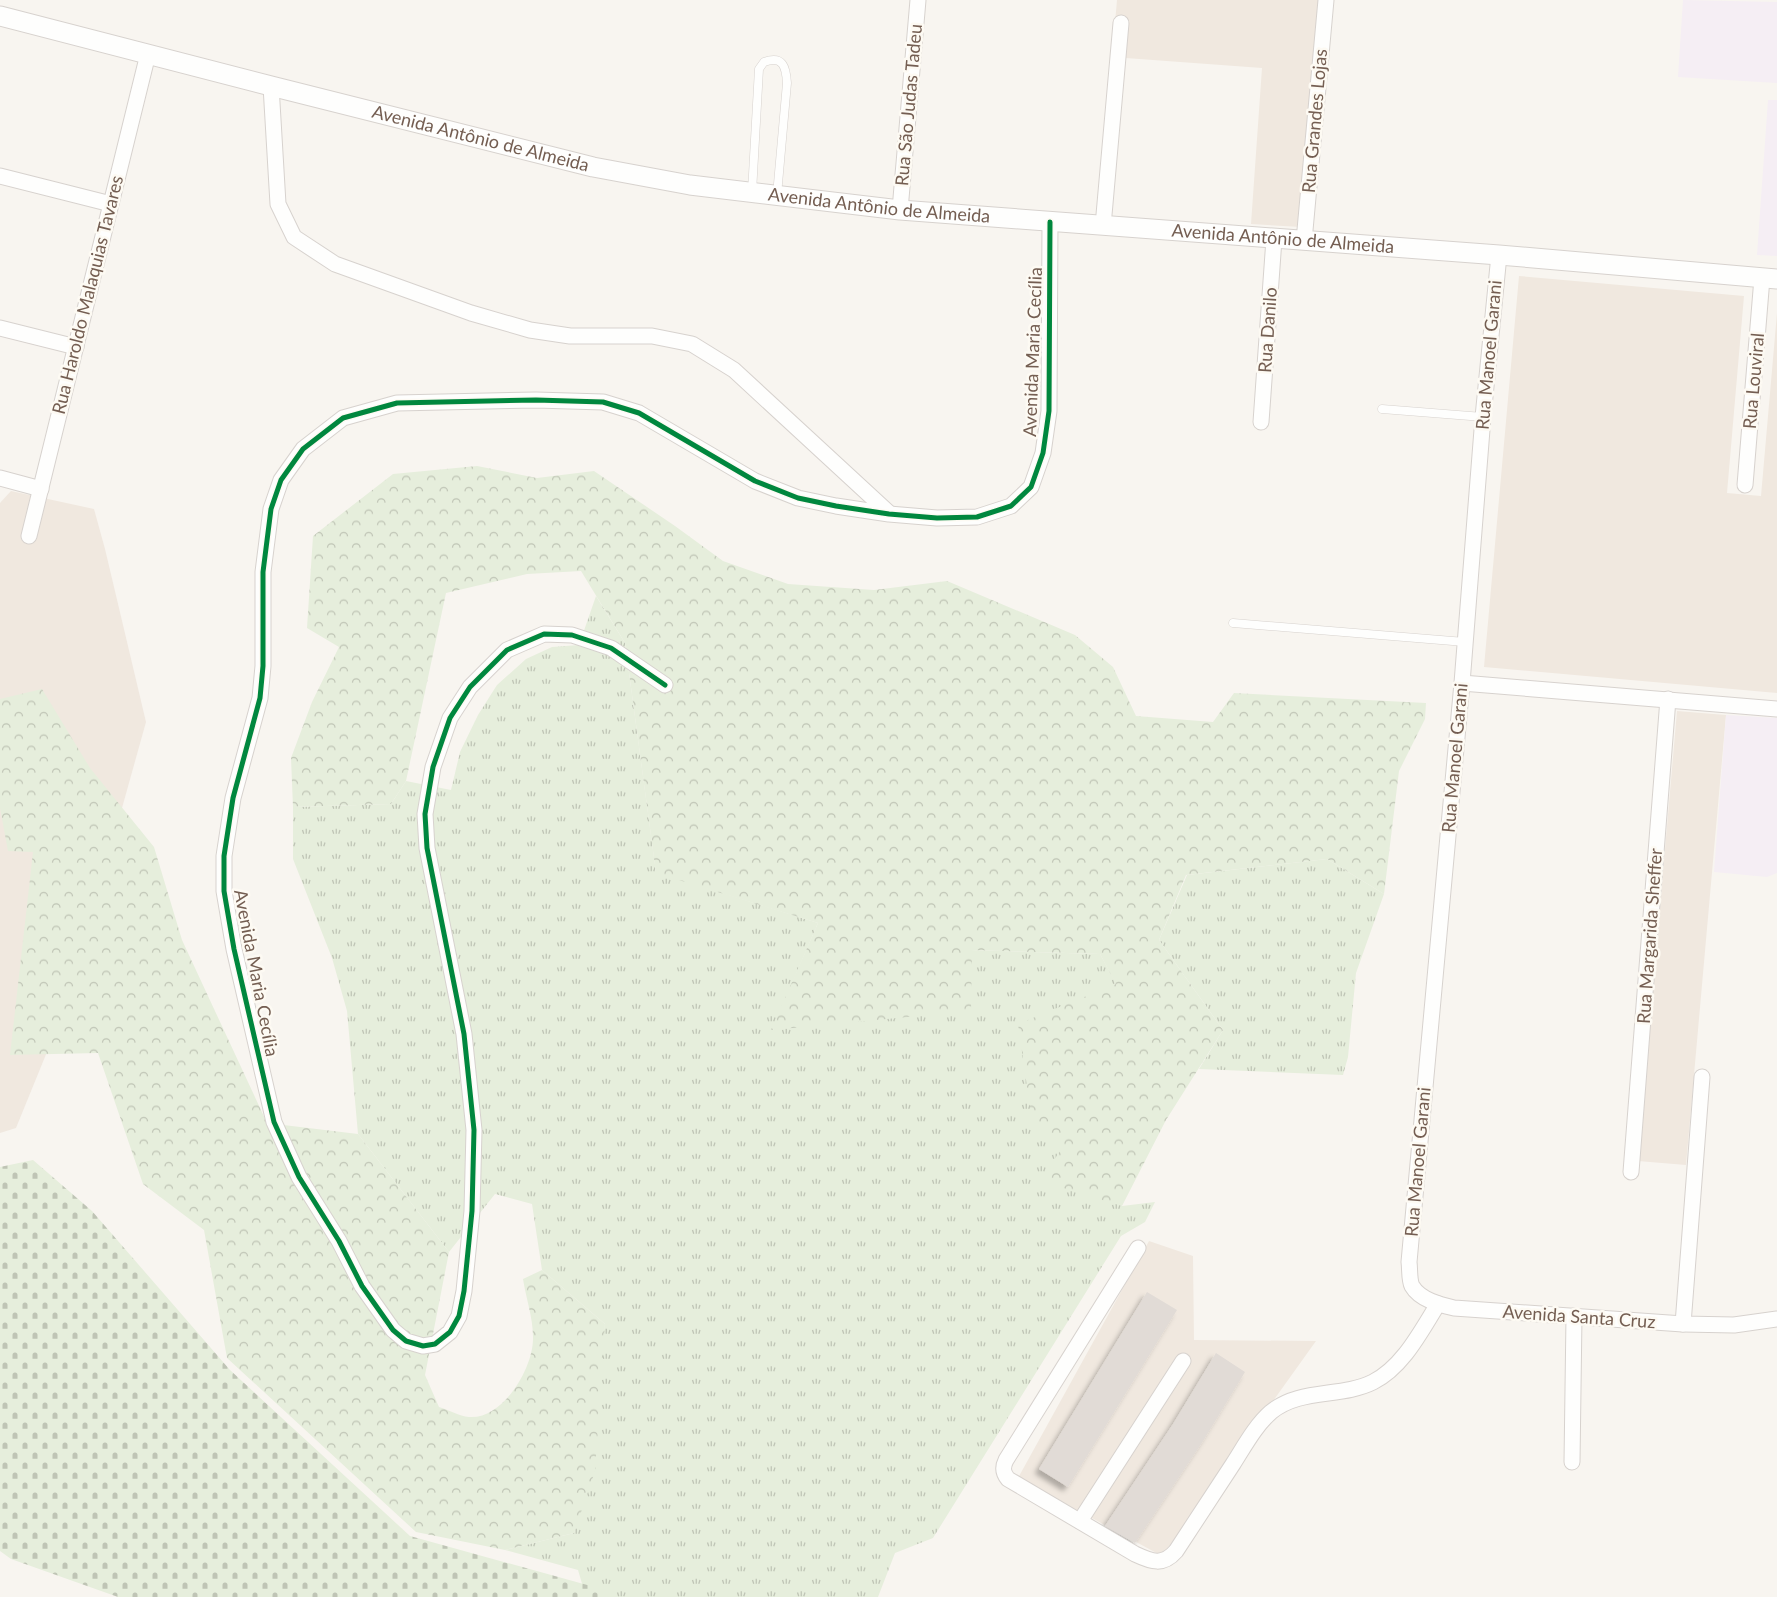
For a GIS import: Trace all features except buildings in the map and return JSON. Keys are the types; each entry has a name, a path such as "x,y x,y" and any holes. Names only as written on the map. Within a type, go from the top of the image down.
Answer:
{"street":[{"name":"Rua São Judas Tadeu","path":"900,210 918,0"},
{"name":"Rua Grandes Lojas","path":"1304,241 1326,0"},
{"name":"Avenida Antônio de Almeida","path":"0,16 593,167 690,185 900,210 1499,254 1770,278"},
{"path":"1103,226 1121,23"},
{"name":"Rua Haroldo Malaquias Tavares","path":"29,536 148,54"},
{"path":"271,86 278,204 294,237 335,264 471,313 530,330 570,336 652,336 692,344 734,370 889,514"},
{"path":"0,176 111,204"},
{"name":"Avenida Maria Cecília","path":"665,685 611,648 572,635 544,634 506,650 470,686 450,718 433,767 425,814 429,857 464,1034 474,1130 472,1211 464,1291 459,1316 450,1332 435,1344 423,1346 406,1341 393,1330 362,1286 339,1241 299,1177 274,1122 234,949 224,890 224,856 233,798 260,698 263,666 263,572 271,509 281,480 303,449 344,418 397,403 536,400 603,402 639,413 755,481 798,498 889,514 937,518 977,517 1011,506 1031,487 1044,452 1049,411 1050,222"},
{"name":"Rua Danilo","path":"1261,422 1274,238"},
{"name":"Rua Manoel Garani","path":"1409,1262 1499,254"},
{"name":"Rua Louviral","path":"1745,485 1770,278"},
{"path":"0,328 76,347"},
{"path":"0,478 41,489"},
{"path":"1462,683 1777,709"},
{"name":"Rua Margarida Sheffer","path":"1631,1172 1668,699"},
{"path":"1683,1324 1702,1077"},
{"path":"1138,1248 1004,1465 1004,1475 1143,1557 1157,1561 1168,1559 1176,1550 1251,1437 1270,1413 1303,1397 1356,1388 1372,1382 1385,1374 1396,1364 1415,1340 1438,1304"},
{"name":"Avenida Santa Cruz","path":"1409,1262 1412,1286 1423,1296 1438,1304 1454,1308 1683,1324 1734,1325 1777,1320"},
{"path":"1572,1462 1574,1316"},
{"path":"1080,1521 1183,1361"}],"lane":[{"path":"752,193 759,69 764,62 771,59 778,60 783,65 787,83 777,196"},
{"path":"1382,409 1483,417"},
{"path":"1233,623 1465,642"}],"shaded area":[{"path":"1117,0 1319,0 1301,227 1251,224 1262,68 1112,57"},
{"path":"1683,0 1777,2 1777,83 1678,77"},
{"path":"1768,100 1777,100 1777,256 1757,255"},
{"path":"1519,276 1744,296 1727,493 1761,496 1777,313 1777,693 1484,667"},
{"path":"11,491 94,509 146,722 69,998 16,1128 0,1133 0,503"},
{"path":"1677,711 1726,715 1686,1165 1638,1161"},
{"path":"1726,715 1777,718 1777,873 1767,877 1714,872"},
{"path":"1149,1241 1193,1256 1194,1340 1316,1341 1162,1556 1018,1478"}],"green space":[{"path":"477,466 537,478 594,471 723,561 788,584 874,590 947,581 1075,635 1113,667 1136,716 1213,722 1234,693 1426,703 1425,719 1399,771 1384,894 1327,859 1186,875 1159,940 1223,1030 1166,1120 1122,1206 1040,1181 1064,1145 1032,1121 1018,1024 1116,984 1100,954 972,950 971,1011 771,1030 818,923 656,873 625,643 581,571 527,574 446,593 406,781 391,804 293,807 291,758 312,702 339,647 307,628 313,536 393,474"},
{"path":"596,596 625,643 656,872 818,923 772,1030 971,950 1100,954 1116,983 1064,1145 1122,1206 1155,1202 1145,1222 1121,1236 933,1538 895,1553 878,1597 586,1597 578,1570 505,1550 574,1533 605,1324 542,1270 532,1204 495,1194 449,1252 358,1134 347,1011 332,958 293,859 293,807 391,804 406,781 451,790 460,752 478,715 497,685 526,659 552,647 579,645"},
{"path":"42,689 90,768 154,847 182,940 267,1123 358,1134 449,1252 425,1375 439,1407 469,1417 482,1416 504,1401 514,1389 528,1363 533,1337 531,1315 523,1279 542,1270 605,1324 595,1471 574,1533 505,1550 416,1532 227,1358 204,1230 143,1184 98,1053 10,1055 33,852 8,851 0,808 0,699"},
{"path":"1327,859 1384,894 1356,973 1348,1057 1343,1075 1199,1069 1223,1030 1159,940 1187,875"},
{"path":"33,1160 92,1211 230,1370 410,1536 598,1588 600,1597 118,1597 11,1559 0,1551 0,1167"}],"cycle path":[{"path":"665,685 611,648 572,635 544,634 507,650 470,687 450,718 433,767 425,814 427,848 464,1034 474,1130 472,1211 464,1291 459,1316 450,1332 435,1344 423,1346 406,1341 393,1330 362,1286 339,1241 299,1177 274,1122 234,949 224,891 224,856 233,798 260,698 263,666 263,572 271,509 281,480 303,449 343,418 397,403 536,400 603,402 639,413 755,481 798,498 889,514 937,518 977,517 1011,506 1031,487 1043,453 1049,411 1050,222"}]}
